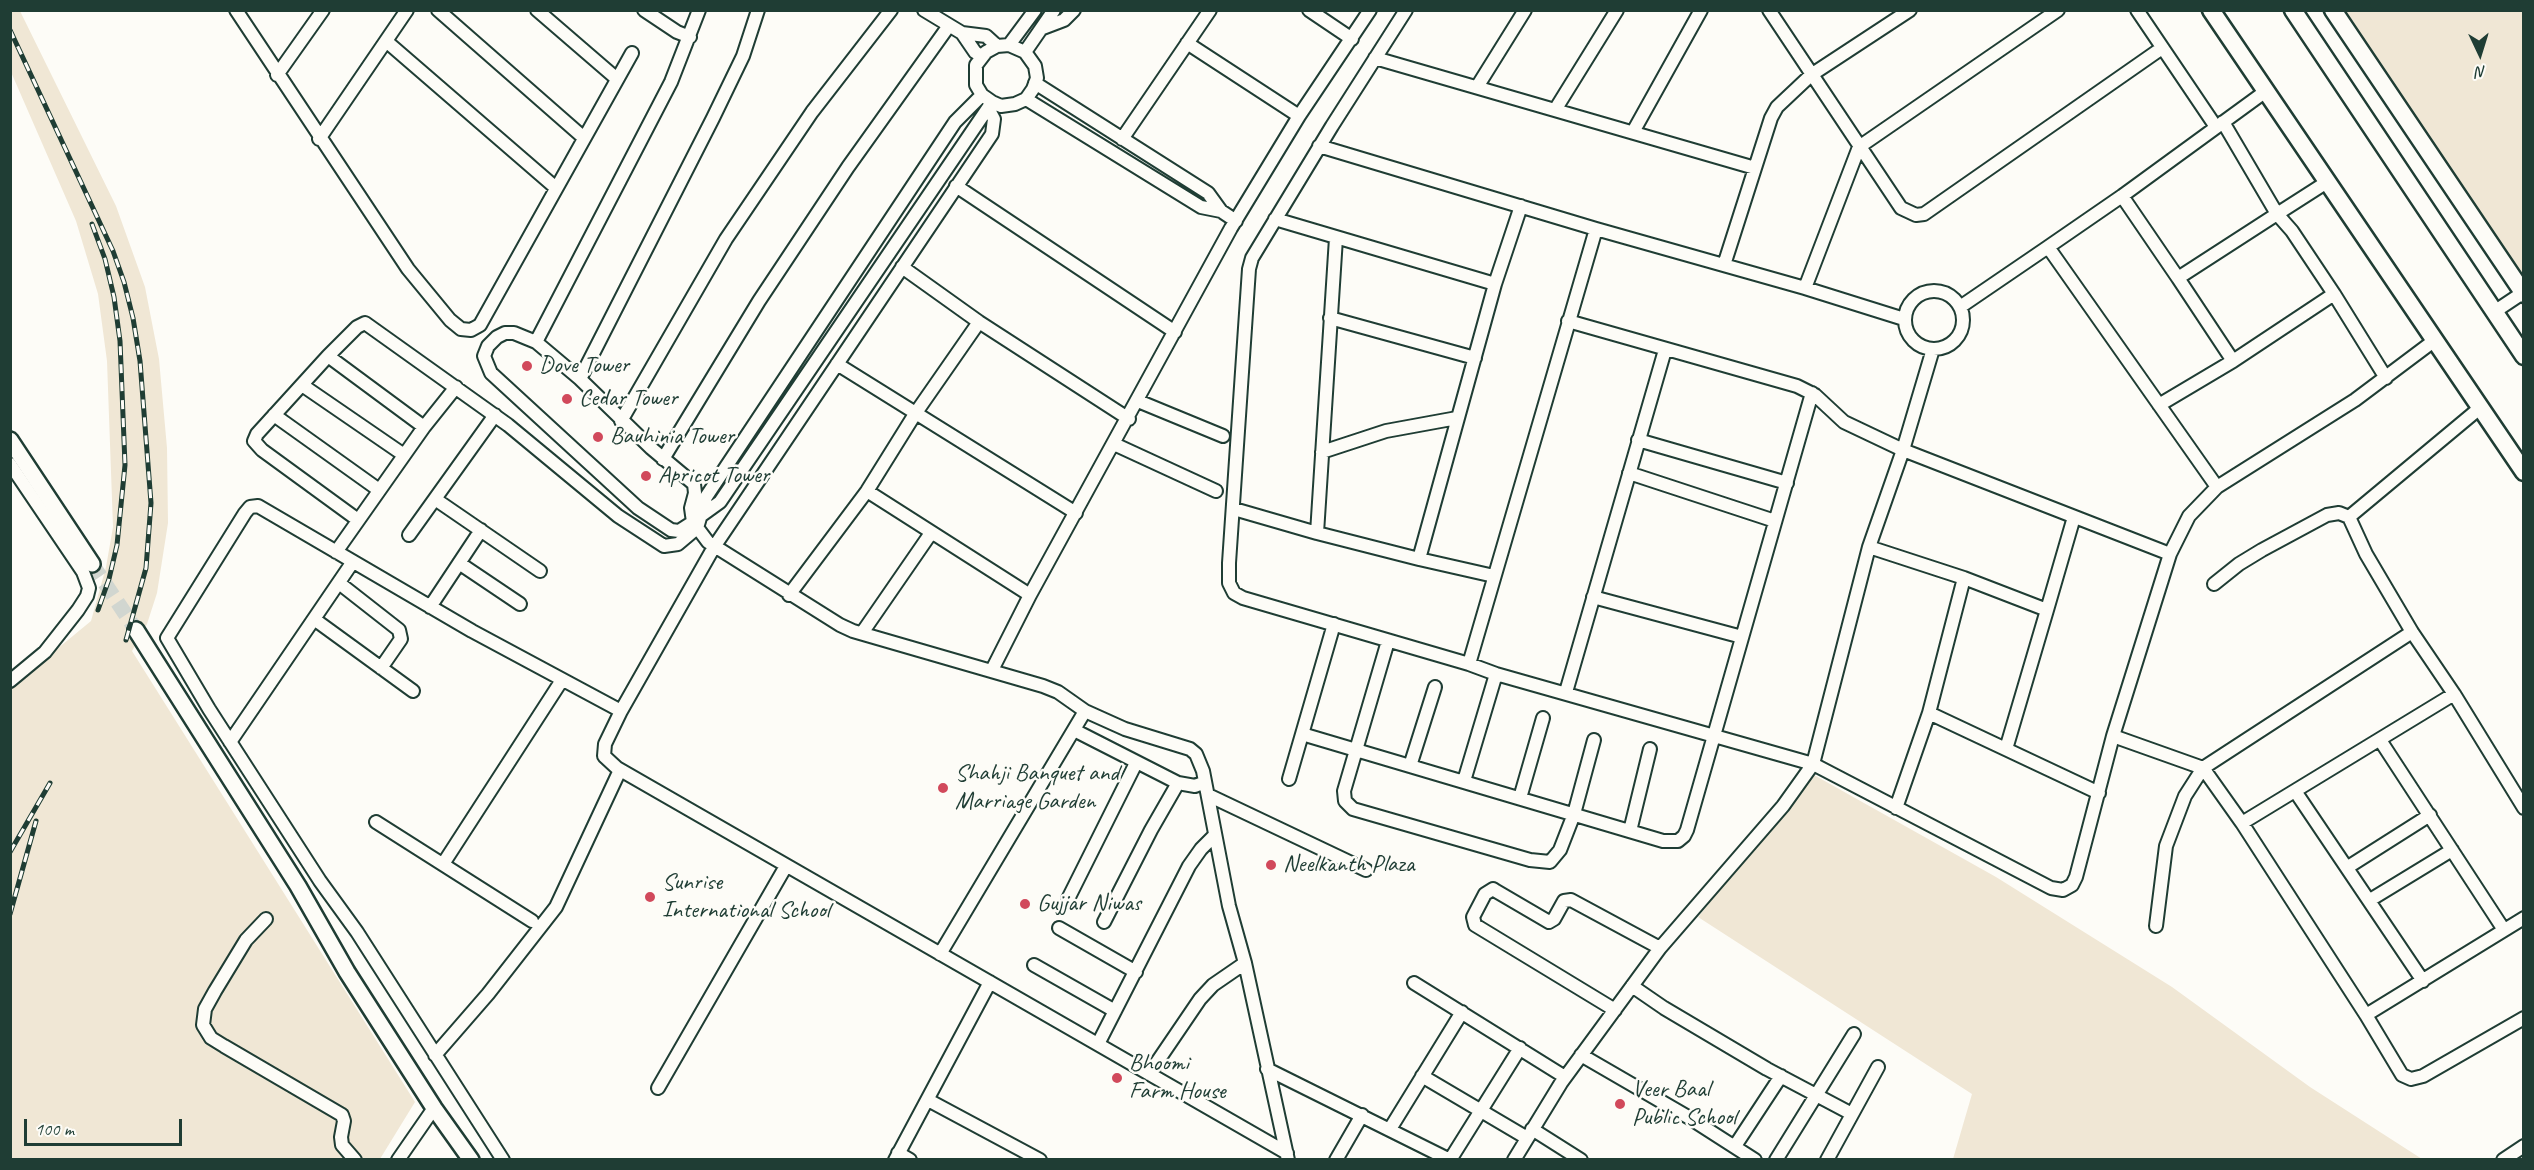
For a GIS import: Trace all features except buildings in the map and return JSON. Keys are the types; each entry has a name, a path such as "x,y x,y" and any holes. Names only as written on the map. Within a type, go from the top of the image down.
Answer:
{"main road":[{"path":"2211,10 2523,472"},
{"path":"2294,10 2523,357"},
{"path":"2333,10 2523,293"}],"street":[{"path":"236,10 319,139 408,269 450,320 462,328 471,330 480,325 632,53"},
{"path":"277,75 323,10"},
{"path":"319,139 407,10"},
{"path":"438,10 584,138"},
{"path":"537,10 617,79"},
{"path":"644,10 677,32 690,37"},
{"path":"536,342 665,92 690,37 699,10"},
{"path":"580,380 743,56 758,10"},
{"path":"621,421 726,239 812,112 891,10"},
{"path":"358,520 257,446 254,441 257,434 328,356 357,327 366,323 495,415 601,503 657,542 670,547 678,544 697,521 706,497 955,122 987,102 1001,106 1015,104 1026,99 1035,83 1035,66 1025,52 1003,45 986,36 962,33 948,27 924,10"},
{"path":"1035,10 1003,45 981,56 976,65 976,85 987,102 994,120 992,134 714,547 621,711 603,750 604,756 608,762 620,770 1098,1044 1287,1156"},
{"path":"1025,52 1054,10"},
{"path":"1043,28 1064,20 1074,10"},
{"path":"1122,139 1210,10"},
{"path":"1309,10 1352,39"},
{"path":"992,670 1030,595 1236,221 1299,116 1370,10"},
{"path":"1406,10 1257,246 1249,269 1228,576 1234,593 1243,598 1469,664 1496,674 1566,692 1813,764 2038,883 2063,890 2072,885 2076,877 2113,736 2170,554 2189,516 2217,487 2386,378 2435,340"},
{"path":"1477,87 1525,10"},
{"path":"1555,110 1617,10"},
{"path":"1633,132 1701,10"},
{"path":"1724,266 1755,168 1778,107 1811,75 1910,10"},
{"path":"1805,288 1859,147 2058,10"},
{"path":"2137,10 2219,125 2277,214 2292,231 2386,378"},
{"path":"1773,12 1811,75 1901,208 1916,215 1924,214 2162,48"},
{"path":"663,459 766,292 848,167 948,27"},
{"path":"962,33 975,52 981,56"},
{"path":"386,41 556,188"},
{"path":"1187,44 1299,116"},
{"path":"1375,58 1755,168"},
{"path":"1035,83 1208,194 1221,211 1236,221"},
{"path":"1960,308 2122,196 2266,91"},
{"path":"1026,99 1201,207 1221,211"},
{"path":"987,102 726,494 697,521 679,531 671,530 638,508 491,373 484,356 488,346 505,333 514,333 536,342 580,380 663,459 694,484 695,493 691,508 697,521 714,547 840,625 1058,692 1085,711 1125,729 1190,749 1199,761 1205,782 1229,906 1245,963 1287,1156"},
{"path":"1319,146 1904,319"},
{"path":"2178,278 2327,182"},
{"path":"956,186 1175,332"},
{"path":"2122,196 2233,361"},
{"path":"1419,559 1495,284 1521,206"},
{"path":"1275,219 1495,284"},
{"path":"1469,664 1596,228"},
{"path":"1317,533 1336,238"},
{"path":"2048,247 2217,487"},
{"path":"902,267 979,322 1128,419"},
{"path":"1933,291 1944,292 1954,298 1963,319 1961,331 1954,341 1944,347 1933,349 1921,347 1912,340 1906,330 1904,319 1913,299 1922,293 1933,291"},
{"path":"2494,312 2523,293"},
{"path":"2159,405 2233,361 2334,294"},
{"path":"1330,318 1475,358"},
{"path":"1568,321 1665,351 1797,386 1812,393 1844,422 1903,450 2170,554"},
{"path":"789,595 867,491 915,414 979,322"},
{"path":"1514,1160 1565,1077 1660,948 1783,806 1813,764 1869,547 1903,450 1933,349"},
{"path":"1566,692 1665,351"},
{"path":"328,356 424,427"},
{"path":"837,364 1076,513"},
{"path":"302,385 404,455"},
{"path":"336,552 424,427 456,387"},
{"path":"1302,734 1630,831 1678,842 1684,836 1812,393"},
{"path":"1138,401 1222,436"},
{"path":"2349,517 2481,407"},
{"path":"274,415 379,490"},
{"path":"409,535 495,415"},
{"path":"1322,452 1386,431 1457,418"},
{"path":"10,440 92,564"},
{"path":"1638,440 1787,483"},
{"path":"1114,444 1216,491"},
{"path":"10,464 83,572 89,588 78,610 45,652 10,681"},
{"path":"1629,473 1776,521"},
{"path":"867,491 1030,595"},
{"path":"435,499 540,571"},
{"path":"503,1160 357,932 189,679 167,638 250,507 258,506 352,563 621,711"},
{"path":"1234,509 1317,533 1494,576"},
{"path":"2214,584 2239,564 2262,550 2328,515 2339,513 2349,517 2366,554 2412,632 2454,694 2523,808"},
{"path":"2006,749 2074,517"},
{"path":"430,607 481,531"},
{"path":"862,633 931,533"},
{"path":"1869,547 1964,578 2047,610"},
{"path":"230,742 352,563"},
{"path":"459,563 520,604"},
{"path":"1896,808 1929,713 1964,578"},
{"path":"339,583 399,630 401,639 381,668"},
{"path":"1593,597 1742,638"},
{"path":"314,619 413,691"},
{"path":"1289,779 1334,624"},
{"path":"136,630 298,886 346,972 471,1160"},
{"path":"2156,926 2168,838 2185,796 2203,768 2412,632"},
{"path":"1388,641 1344,791 1348,806 1530,860 1550,862 1556,858 1574,813 1594,740"},
{"path":"1464,781 1496,674"},
{"path":"443,864 562,680"},
{"path":"1410,766 1435,687"},
{"path":"2242,823 2454,694"},
{"path":"940,954 1085,711"},
{"path":"1929,713 2099,793"},
{"path":"1520,798 1543,718"},
{"path":"1074,730 1178,783 1195,786 1205,782"},
{"path":"2113,736 2203,768 2242,823 2367,1015 2402,1075 2411,1079 2423,1076 2523,1018"},
{"path":"2380,740 2504,930"},
{"path":"1630,831 1650,749"},
{"path":"1068,899 1136,763"},
{"path":"435,1056 488,994 556,907 620,770"},
{"path":"1104,922 1178,783"},
{"path":"2295,790 2423,981"},
{"path":"1208,795 1366,870"},
{"path":"2348,867 2430,815"},
{"path":"376,822 532,921"},
{"path":"1098,1044 1189,866 1201,849 1215,836"},
{"path":"2370,900 2452,850"},
{"path":"658,1088 786,866"},
{"path":"298,886 316,873"},
{"path":"1615,1010 1479,928 1473,921 1473,916 1485,894 1493,889 1549,922 1554,919 1564,901 1572,900 1660,948"},
{"path":"2367,1015 2523,918"},
{"path":"266,919 246,940 214,991 205,1009 203,1025 211,1038 342,1115 344,1120 342,1145 355,1160"},
{"path":"1059,928 1136,972"},
{"path":"1149,1074 1200,999 1213,985 1245,963"},
{"path":"1034,965 1115,1011"},
{"path":"910,1160 897,1156 990,982"},
{"path":"1414,983 1565,1077"},
{"path":"1632,986 1664,1008 1781,1077 1852,1114"},
{"path":"1390,1129 1462,1012"},
{"path":"1776,1160 1854,1034"},
{"path":"1267,1069 1450,1160 1520,1048"},
{"path":"1581,1055 1755,1160"},
{"path":"1827,1160 1878,1067"},
{"path":"1422,1076 1481,1111 1581,1160"},
{"path":"1735,1146 1781,1077"},
{"path":"928,1100 1040,1160"},
{"path":"398,1160 435,1108"},
{"path":"1336,1160 1362,1115"},
{"path":"2503,1160 2523,1146"}],"shaded area":[{"path":"10,11 20,11 116,206 145,287 159,359 167,448 168,523 157,593 147,624 132,651 415,1102 380,1159 11,1159 11,687 91,621 106,567 113,527 107,361 98,294 76,221 11,72"},
{"path":"2338,11 2523,11 2523,285"},
{"path":"1814,775 1996,877 2172,987 2310,1087 2422,1159 1953,1159 1972,1094 1698,917"}],"tunnel":[{"path":"92,564 136,630"}],"railway":[{"path":"10,30 113,251 133,318 140,361 151,503 146,568 126,640"},
{"path":"92,224 105,259 114,297 120,341 125,465 117,545 109,579 98,610"},
{"path":"10,852 50,783"},
{"path":"10,914 36,821"}],"place":[{"name":"Dove Tower","path":"527,366"},
{"name":"Cedar Tower","path":"567,399"},
{"name":"Bauhinia Tower","path":"598,437"},
{"name":"Apricot Tower","path":"646,476"},
{"name":"Shahji Banquet and Marriage Garden","path":"943,788"},
{"name":"Neelkanth Plaza","path":"1271,865"},
{"name":"Sunrise International School","path":"650,897"},
{"name":"Gujjar Niwas","path":"1025,904"},
{"name":"Bhoomi Farm House","path":"1117,1078"},
{"name":"Veer Baal Public School","path":"1620,1104"}]}
